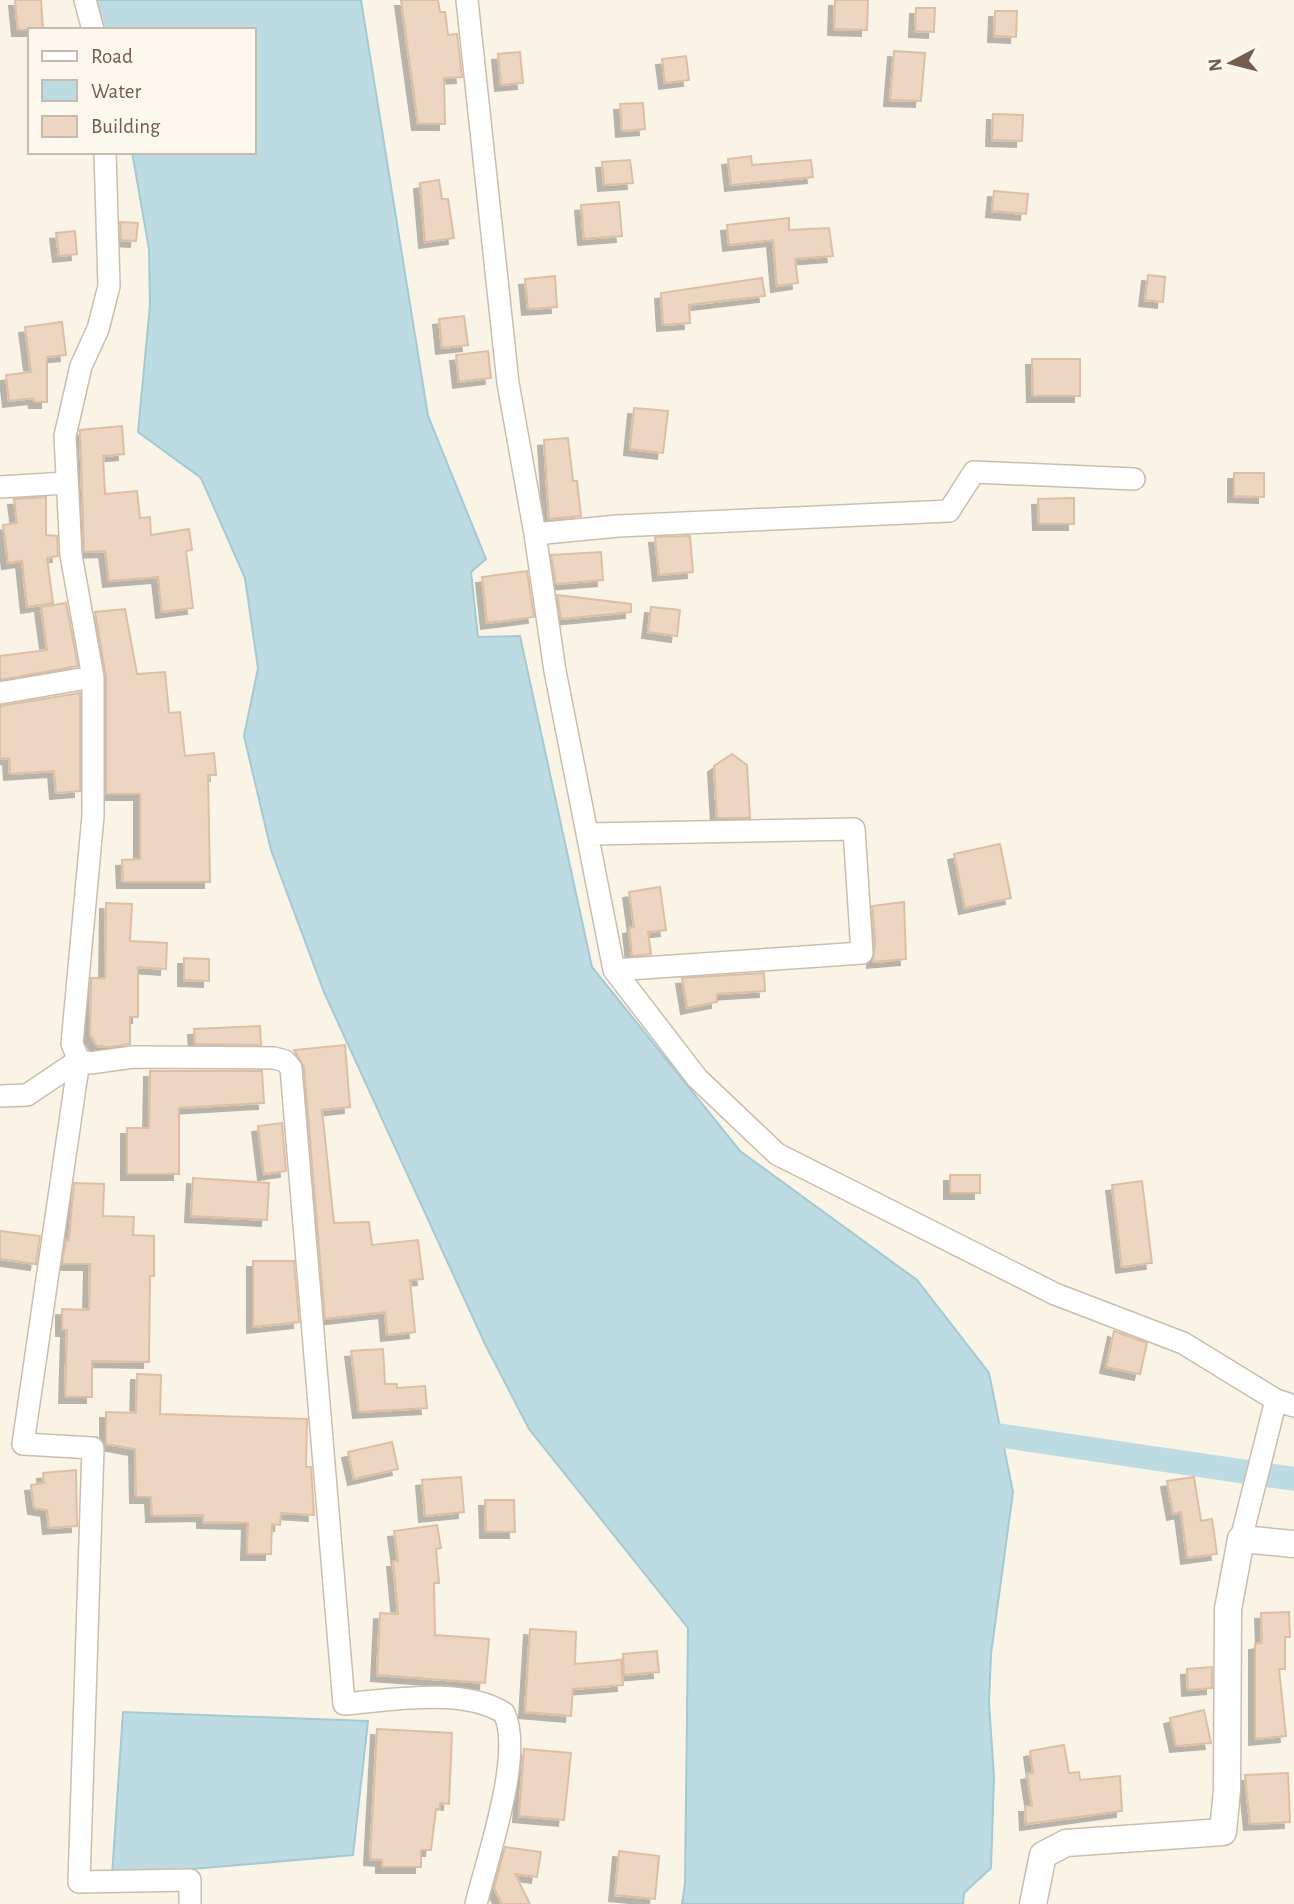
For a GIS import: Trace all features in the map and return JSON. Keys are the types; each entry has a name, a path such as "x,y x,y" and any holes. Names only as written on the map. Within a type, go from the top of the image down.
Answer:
{"street":[{"path":"85,0 92,28"},
{"path":"467,0 508,383 536,534 555,671 614,970 697,1078 777,1154 1055,1294 1183,1343 1285,1403 1241,1539 1228,1609 1227,1790 1223,1832 1066,1843 1043,1855 1032,1904"},
{"path":"105,154 109,286 98,328 81,366 65,436 71,555 93,677 93,816 72,1044 79,1060 23,1444 93,1448 79,1882 190,1880 190,1904"},
{"path":"536,534 618,526 949,511 974,472 1134,479"},
{"path":"0,487 66,483"},
{"path":"0,693 93,677"},
{"path":"587,834 854,829 862,953 614,970"},
{"path":"0,1096 27,1095 79,1060 90,1063 133,1057 274,1058 285,1061 291,1068 344,1704 427,1698 472,1700 504,1713 510,1724 510,1758 476,1904"},
{"path":"1241,1539 1294,1544"}],"water":[{"path":"94,0 361,0 428,416 486,559 471,572 478,637 520,636 592,967 740,1151 917,1280 989,1373 1013,1492 991,1654 989,1703 994,1777 991,1868 964,1893 963,1904 682,1904 685,1884 688,1628 529,1429 485,1344 324,992 271,850 244,736 258,668 245,578 201,478 138,432 150,305 149,249 132,154 256,154 256,28 101,28"},
{"path":"123,1712 368,1721 353,1855 112,1876"}],"building":[{"path":"15,0 41,0 43,28 18,30"},
{"path":"401,0 438,0 440,12 445,12 448,35 457,34 462,77 444,78 445,124 418,124"},
{"path":"835,0 868,0 867,30 834,29"},
{"path":"916,8 935,8 934,32 915,31"},
{"path":"995,11 1017,11 1016,37 994,36"},
{"path":"894,51 925,53 921,101 890,100"},
{"path":"520,52 523,83 501,85 498,54"},
{"path":"686,56 689,80 665,83 662,59"},
{"path":"643,103 645,129 622,131 620,104"},
{"path":"993,114 1023,115 1022,141 992,140"},
{"path":"751,156 752,165 811,160 813,177 731,185 728,159"},
{"path":"630,160 633,183 604,185 602,162"},
{"path":"439,180 442,199 448,199 454,238 425,242 420,183"},
{"path":"994,191 1028,194 1026,214 992,211"},
{"path":"619,202 622,236 584,239 581,205"},
{"path":"789,218 789,230 829,228 833,256 795,259 798,283 777,286 773,240 729,245 727,225"},
{"path":"120,222 138,223 136,241 121,240"},
{"path":"75,231 77,254 59,256 56,233"},
{"path":"1148,275 1165,277 1163,302 1145,300"},
{"path":"555,276 557,307 528,309 525,279"},
{"path":"762,278 765,296 689,305 690,323 663,325 661,293"},
{"path":"464,316 468,345 442,348 439,319"},
{"path":"62,322 66,355 47,357 47,402 35,402 34,398 9,401 6,375 31,372 25,327"},
{"path":"488,351 491,378 459,382 456,355"},
{"path":"1032,359 1080,359 1080,396 1033,396"},
{"path":"634,408 668,411 663,453 630,449"},
{"path":"122,426 124,454 103,456 105,494 137,491 140,518 150,517 151,535 189,529 192,550 186,551 193,608 162,612 158,577 109,581 105,551 84,552 80,430"},
{"path":"568,438 573,481 577,481 581,516 549,519 544,440"},
{"path":"1234,473 1264,473 1264,497 1234,496"},
{"path":"46,497 46,535 57,536 58,556 47,558 53,603 27,607 22,561 8,563 3,525 17,523 14,499"},
{"path":"1074,498 1074,524 1039,524 1038,499"},
{"path":"690,536 693,572 659,575 655,537"},
{"path":"601,552 603,580 556,584 551,555"},
{"path":"527,571 534,617 487,623 482,577"},
{"path":"557,595 631,604 631,612 561,619"},
{"path":"66,603 78,666 0,680 0,656 47,650 41,607"},
{"path":"651,607 680,610 677,636 648,632"},
{"path":"125,609 137,674 165,672 169,713 180,712 185,756 214,753 216,775 208,775 210,882 123,882 122,860 140,859 140,794 106,794 106,677 95,612"},
{"path":"80,693 80,791 56,793 54,771 10,774 9,758 0,759 0,706"},
{"path":"732,754 747,765 750,818 717,818 714,766"},
{"path":"1000,844 1011,898 965,908 954,854"},
{"path":"660,887 666,930 648,932 651,954 632,956 629,928 634,927 629,892"},
{"path":"904,902 906,959 873,962 875,941 872,906"},
{"path":"106,903 132,904 130,941 167,943 166,969 138,967 138,1017 130,1017 130,1044 111,1047 97,1046 90,1035 91,978 105,978"},
{"path":"184,958 209,959 209,981 184,980"},
{"path":"764,973 765,991 717,994 717,1002 687,1008 682,978"},
{"path":"260,1026 261,1045 195,1044 194,1029"},
{"path":"345,1045 350,1107 322,1110 334,1223 369,1222 372,1245 418,1240 423,1279 410,1280 415,1332 387,1335 385,1312 325,1319 304,1067 294,1050"},
{"path":"150,1071 262,1071 264,1103 179,1108 179,1174 127,1174 127,1128 149,1128"},
{"path":"282,1123 286,1171 264,1174 258,1126"},
{"path":"950,1175 980,1175 980,1193 950,1193"},
{"path":"193,1178 269,1183 267,1220 191,1216"},
{"path":"1142,1181 1152,1263 1122,1267 1112,1185"},
{"path":"74,1183 104,1184 103,1216 134,1217 133,1235 154,1236 154,1276 150,1276 149,1362 92,1361 92,1397 65,1397 67,1330 62,1330 62,1309 89,1310 90,1264 62,1264 66,1239 69,1240"},
{"path":"0,1231 40,1236 36,1264 0,1259"},
{"path":"253,1261 294,1261 299,1322 253,1327"},
{"path":"1114,1331 1147,1343 1140,1374 1106,1367"},
{"path":"383,1349 385,1384 397,1384 397,1388 425,1386 427,1408 359,1412 351,1351"},
{"path":"137,1374 161,1375 160,1414 307,1419 306,1467 311,1467 314,1515 281,1513 280,1525 272,1524 271,1554 247,1554 248,1523 203,1522 203,1515 152,1516 151,1497 136,1497 135,1449 106,1444 106,1412 136,1413"},
{"path":"392,1442 398,1469 354,1479 348,1452"},
{"path":"76,1470 77,1526 49,1528 47,1510 34,1508 31,1485 44,1483 43,1473"},
{"path":"461,1477 464,1512 425,1516 422,1480"},
{"path":"1194,1477 1201,1521 1212,1519 1217,1554 1187,1558 1181,1512 1173,1514 1167,1481"},
{"path":"485,1500 514,1500 515,1532 486,1532"},
{"path":"437,1525 441,1548 436,1549 439,1583 434,1583 435,1635 489,1639 485,1683 377,1675 380,1613 398,1614 393,1561 398,1561 394,1531"},
{"path":"1289,1612 1290,1637 1285,1637 1285,1669 1279,1669 1286,1736 1255,1739 1255,1644 1262,1643 1261,1613"},
{"path":"530,1629 576,1632 575,1664 621,1660 623,1685 573,1689 571,1716 525,1712"},
{"path":"657,1651 659,1672 624,1675 623,1654"},
{"path":"1212,1667 1212,1688 1188,1690 1187,1669"},
{"path":"1204,1710 1211,1743 1176,1746 1170,1718"},
{"path":"377,1729 452,1733 449,1804 440,1803 440,1809 436,1809 431,1850 421,1850 421,1867 382,1867 382,1860 370,1859"},
{"path":"1064,1745 1069,1773 1079,1772 1080,1780 1120,1776 1122,1811 1026,1824 1025,1806 1032,1806 1027,1774 1033,1773 1030,1751"},
{"path":"524,1749 571,1753 564,1820 519,1816"},
{"path":"1288,1773 1290,1822 1250,1824 1245,1775"},
{"path":"505,1847 541,1852 537,1877 515,1874 530,1904 502,1904 494,1888"},
{"path":"619,1851 659,1856 655,1899 615,1895"}],"waterway":[{"path":"969,1431 1294,1479"}]}
